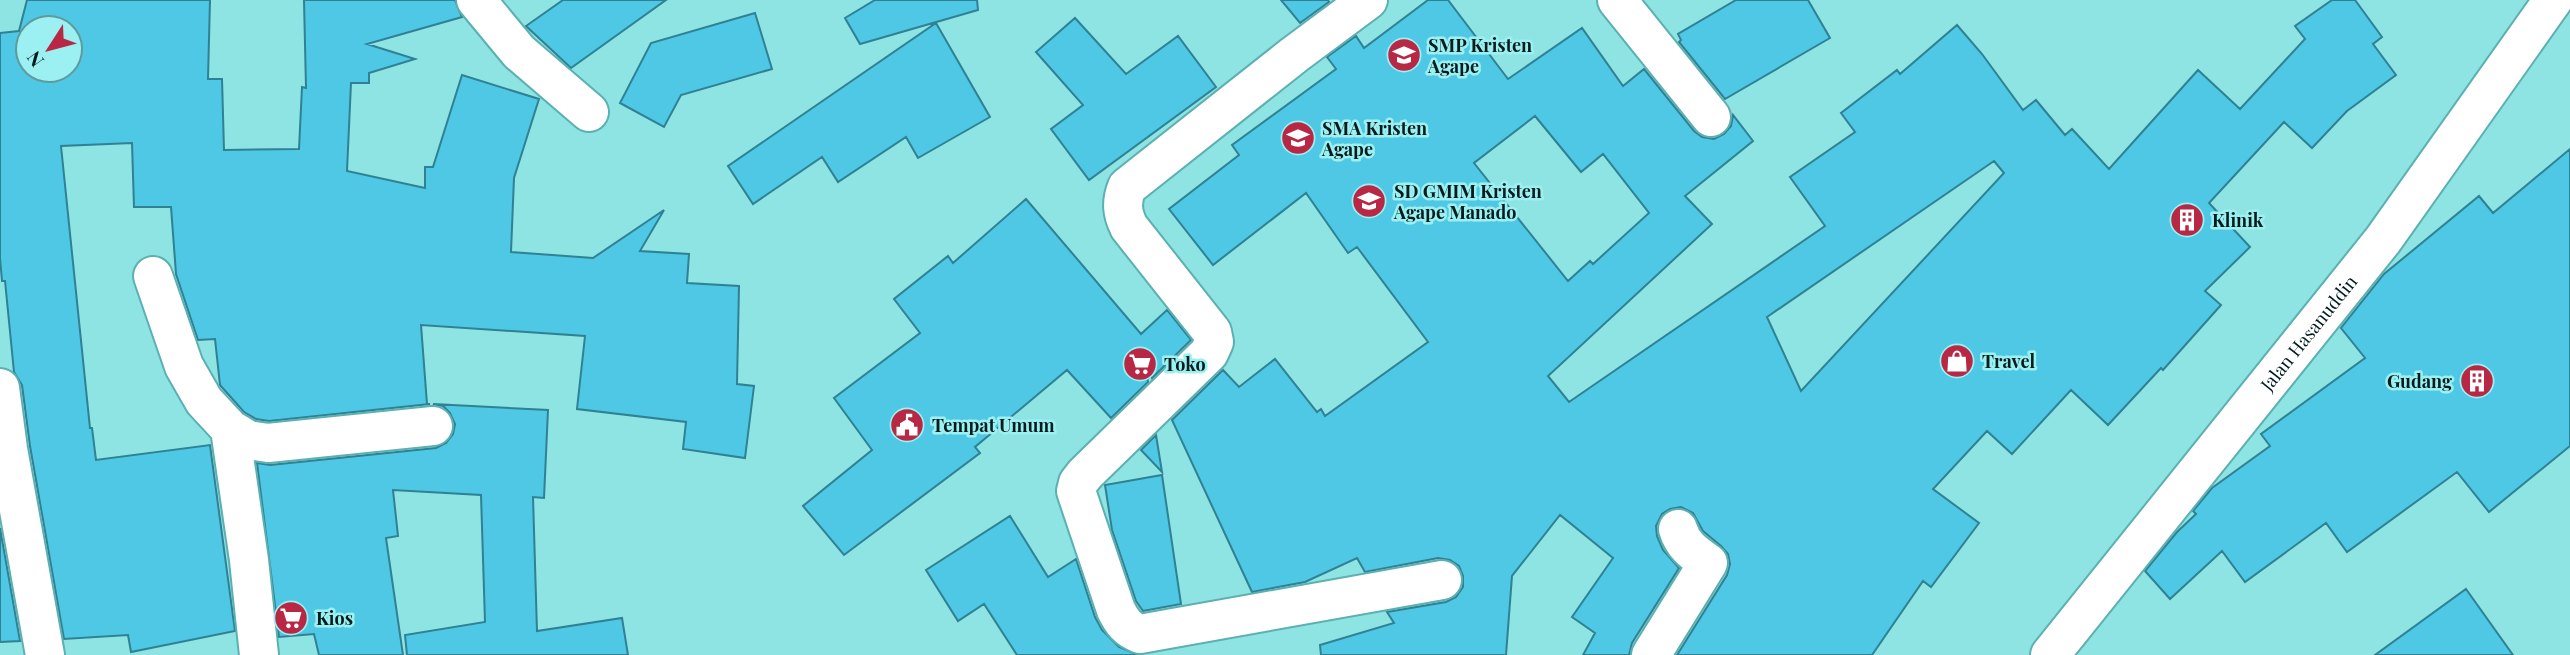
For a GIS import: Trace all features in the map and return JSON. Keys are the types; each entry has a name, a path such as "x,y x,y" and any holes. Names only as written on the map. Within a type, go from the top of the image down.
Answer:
{"main road":[{"path":"476,0 519,52 589,112"},
{"path":"1368,0 1127,187 1122,200 1123,216 1129,227 1204,320 1212,332 1214,342 1209,353 1078,483 1076,491 1122,622 1129,629 1155,643 1443,580"},
{"path":"1617,0 1711,117"},
{"name":"Jalan Hasanuddin","path":"2050,655 2383,240 2553,0"},
{"path":"153,276 184,366 204,401 230,429 248,440 268,443 433,426"},
{"path":"0,387 8,449 45,655"},
{"path":"230,429 249,560 259,655"},
{"path":"1651,655 1708,563 1681,540 1678,528"}],"building":[{"path":"27,0 210,0 208,79 222,79 224,150 299,149 302,87 306,88 304,0 455,0 462,17 367,44 415,59 369,73 369,83 351,83 347,171 425,188 425,167 433,167 462,75 539,99 514,178 511,252 593,258 664,210 640,251 689,254 687,283 739,286 737,384 754,386 745,458 683,449 686,422 577,409 585,336 421,325 427,404 430,404 269,421 256,419 244,412 220,385 215,339 198,340 176,274 171,207 134,207 132,143 61,146 90,428 96,460 210,445 235,631 131,652 128,635 64,639 22,385 14,372 5,281 2,281 0,33 14,32 14,84 84,84 84,14 23,14"},
{"path":"563,0 666,0 571,68 526,26"},
{"path":"875,0 977,0 978,10 860,44 845,18"},
{"path":"1281,0 1328,0 1329,2 1300,23"},
{"path":"1428,0 1448,0 1508,79 1582,28 1623,86 1644,69 1694,131 1702,137 1714,139 1724,134 1731,126 1733,115 1753,141 1685,196 1712,224 1548,376 1569,402 1825,226 1790,177 1855,132 1841,113 1897,70 1900,74 1957,25 2023,110 2036,100 2065,135 2072,129 2109,169 2198,70 2240,109 2305,39 2295,26 2332,0 2355,0 2382,37 2373,44 2396,75 2347,111 2312,148 2284,122 2209,203 2250,247 2205,291 2221,305 2163,370 2161,368 2108,425 2071,390 2012,454 1987,431 1933,489 1979,523 1931,587 1923,581 1872,655 1677,655 1727,575 1730,564 1728,554 1703,531 1693,513 1681,507 1662,514 1656,526 1663,550 1679,568 1632,643 1629,655 1583,655 1595,633 1572,617 1613,558 1560,515 1512,576 1506,655 1321,655 1320,645 1394,623 1387,612 1446,602 1456,597 1463,587 1459,566 1450,560 1438,558 1365,572 1357,558 1305,582 1252,592 1172,420 1223,370 1239,387 1275,359 1317,412 1321,409 1325,416 1428,342 1357,247 1348,253 1306,193 1213,265 1169,209 1239,155 1232,145 1336,69 1327,57 1356,36 1364,48","holes":["1535,116 1581,172 1603,154 1649,213 1593,264 1590,261 1568,281 1474,163","1994,161 2004,173 1801,391 1767,317"]},
{"path":"1736,0 1808,0 1830,38 1725,99 1679,42 1681,40 1678,34"},
{"path":"755,13 772,69 681,95 664,127 620,103 651,43"},
{"path":"1075,18 1126,74 1178,36 1216,87 1089,180 1051,129 1083,105 1036,52"},
{"path":"936,23 990,117 918,158 906,137 838,182 822,157 753,204 728,166"},
{"path":"2570,149 2570,446 2489,512 2457,472 2347,552 2326,523 2245,582 2222,551 2170,599 2145,571 2177,532 2196,514 2193,511 2212,488 2270,446 2261,434 2365,358 2341,328 2384,274 2479,196 2493,213"},
{"path":"1026,199 1141,334 1167,310 1191,340 1152,378 1145,364 1148,382 1111,418 1067,370 975,447 980,453 844,555 803,506 872,450 834,398 920,333 894,299 948,256 953,263"},
{"path":"433,404 548,410 544,498 533,497 537,631 622,618 628,655 407,655 405,635 485,622 481,495 393,490 398,536 386,538 403,655 319,655 314,634 279,637 257,463 270,465 436,448 446,443 453,434 455,424 443,406"},
{"path":"1156,435 1162,472 1141,450"},
{"path":"1162,475 1181,604 1143,611 1136,601 1112,530 1105,485"},
{"path":"1010,516 1048,577 1076,559 1095,617 1102,630 1119,647 1138,655 1017,655 984,604 958,621 926,570"},
{"path":"0,528 20,641 0,642"},
{"path":"2466,589 2513,655 2375,655"}],"place":[{"name":"SMP Kristen Agape","path":"1404,55"},
{"name":"SMA Kristen Agape","path":"1298,138"},
{"name":"SD GMIM Kristen Agape Manado","path":"1369,201"},
{"name":"Klinik","path":"2187,220"},
{"name":"Travel","path":"1957,361"},
{"name":"Toko","path":"1140,364"},
{"name":"Gudang","path":"2477,381"},
{"name":"Tempat Umum","path":"907,425"},
{"name":"Kios","path":"291,618"}]}
